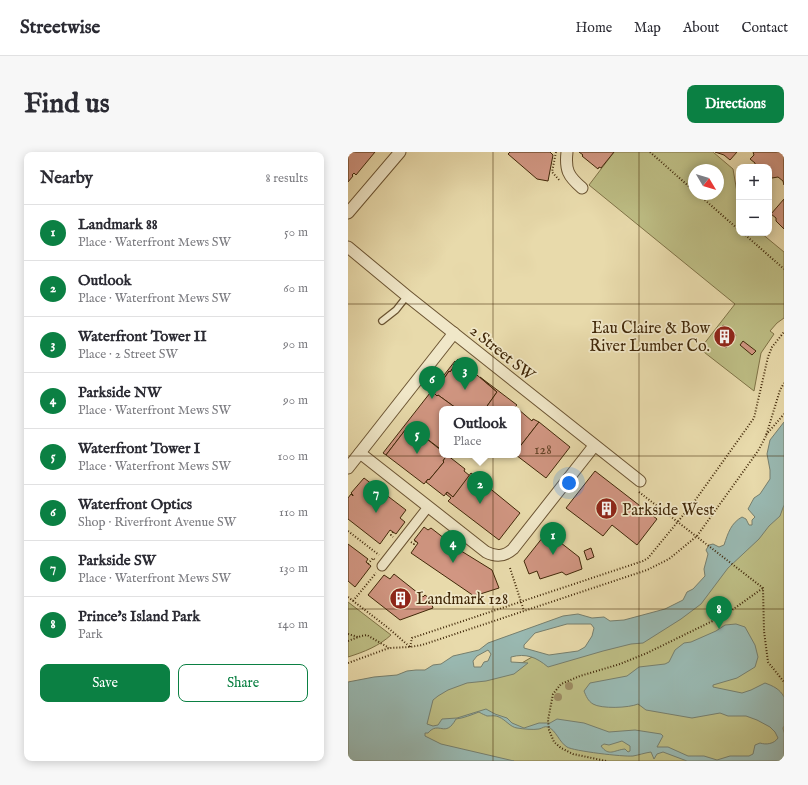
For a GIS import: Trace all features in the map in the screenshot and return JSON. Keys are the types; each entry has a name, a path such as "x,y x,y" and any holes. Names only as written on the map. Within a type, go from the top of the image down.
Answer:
{"street":[{"path":"348,213 400,152"},
{"path":"567,152 567,170 570,177 582,188"},
{"name":"2 Street SW","path":"348,247 594,446 639,486"},
{"path":"348,468 454,333"},
{"path":"360,453 486,552 495,556 504,555 513,550 594,446"},
{"path":"384,563 428,507"}],"lane":[{"path":"382,321 396,310 407,296"}],"path":[{"path":"650,152 688,186"},
{"path":"705,200 736,227"},
{"path":"746,236 784,269"},
{"path":"410,647 412,638 645,560 651,555 694,502 754,418 768,357 772,347 784,332"},
{"path":"348,663 389,648 422,645 647,570 669,559 697,536 758,451 766,436 780,390 784,383"},
{"path":"766,436 784,414"},
{"path":"639,486 678,522 763,588 764,631 768,662 784,682"},
{"path":"551,523 565,534 559,542"},
{"path":"348,531 384,563 353,601"},
{"path":"510,568 524,611"},
{"path":"606,761 573,754 561,748 554,742 548,730 548,720 553,694 561,684 648,653 725,615 763,588"},
{"path":"348,597 410,647"},
{"path":"348,634 358,637"},
{"path":"348,641 367,635 389,648"}],"green space":[{"path":"614,152 713,152 733,169 736,186 736,236 765,236 784,252 784,318 770,331 774,334 761,353 754,391 700,349 735,304 589,185"},
{"path":"784,496 784,761 496,761 438,749 421,738 431,698 445,688 505,673 537,654 563,658 679,616"},
{"path":"348,602 391,635 371,648 348,657"}],"water":[{"path":"784,422 784,505 780,516 769,526 759,539 728,568 701,604 681,619 643,643 631,644 603,651 548,667 535,658 521,655 511,657 511,662 528,663 514,674 486,681 467,683 448,690 438,696 433,700 427,724 433,726 438,725 442,719 457,718 486,709 507,718 512,723 524,728 539,723 550,723 557,719 584,723 609,732 635,730 661,734 663,736 657,747 668,747 688,756 704,756 717,760 730,756 749,756 753,754 755,745 760,743 770,744 778,738 770,727 757,720 746,716 728,716 720,713 692,718 646,710 638,704 622,707 602,707 591,703 584,691 590,683 627,676 639,667 665,664 669,662 675,650 684,643 691,642 716,631 725,625 736,624 745,627 755,645 758,657 755,667 737,678 713,685 713,687 742,693 765,683 780,692 784,697 784,761 687,761 663,752 657,754 654,759 651,752 628,756 588,752 567,747 548,727 539,729 517,728 498,716 487,716 479,712 456,719 449,728 432,729 428,733 425,733 425,736 441,744 514,761 348,761 348,682 374,677 397,675 407,671 425,670 433,665 441,664 453,656 479,650 488,643 563,616 578,614 592,618 604,617 610,621 624,620 665,609 683,600 687,592 693,589 705,576 704,569 708,554 706,550 709,545 713,544 719,547 724,545 733,525 742,517 746,519 749,525 752,525 752,520 755,517 748,509 754,498 760,494 770,479 767,454 770,440","holes":["567,624 591,624 594,628 592,636 585,647 578,651 549,655 524,648 524,645 535,633","488,650 491,654 488,661 484,662 481,667 474,667 473,661 477,656","622,741 630,746 630,751 628,752 625,749 609,752 601,746 604,744 609,745"]}],"building":[{"path":"348,152 375,152 356,175 354,173 352,175 353,176 348,182"},
{"path":"510,152 550,152 553,155 548,181 537,179 508,154"},
{"path":"579,152 614,152 601,168 599,167 598,169"},
{"path":"715,152 737,152 730,160 724,155"},
{"path":"753,152 784,152 784,185 783,181 778,177 772,178 772,164 755,164 750,159 754,155"},
{"path":"784,199 784,229 776,221 776,218 772,213"},
{"name":"Eau Claire & Bow River Lumber Co.","path":"723,325 736,335 726,348 714,338"},
{"path":"743,341 756,351 752,355 740,345"},
{"path":"458,359 497,392 487,406 453,406 434,393 449,371 450,372 454,366 453,365"},
{"path":"455,361 454,366 434,393 453,406 439,406 439,448 409,425 386,455 383,453"},
{"path":"480,377 517,405 487,406 497,392"},
{"path":"521,412 532,421 533,419 539,422 521,445"},
{"path":"539,422 570,447 546,478 520,458 521,445"},
{"path":"409,425 439,449 439,458 445,458 443,461 444,462 424,484 386,455"},
{"path":"445,458 451,458 465,469 464,471 470,476 453,497 447,492 444,496 426,482 444,462 443,461"},
{"name":"Parkside West","path":"595,471 657,519 637,545 612,525 603,536 566,508"},
{"path":"471,473 520,513 499,540 448,501 451,498 446,494 447,492 453,497"},
{"path":"364,478 406,510 400,518 405,522 396,534 390,530 380,544 348,519 348,498 351,494 353,496 351,493"},
{"path":"424,527 428,530 431,528 458,549 492,570 499,588 474,596 411,553 418,543 414,540"},
{"path":"547,532 579,557 582,569 566,575 562,572 540,579 537,571 529,574 524,561"},
{"path":"348,544 368,559 366,562 371,566 355,587 348,581"},
{"path":"591,548 594,557 587,560 584,551"},
{"name":"Landmark 128","path":"394,574 423,597 425,595 430,599 433,608 400,620 368,595 384,575 390,579"}],"place":[{"name":"Eau Claire & Bow River Lumber Co.","path":"725,336"},
{"name":"Waterfront Tower II","path":"465,390"},
{"name":"Waterfront Optics","path":"432,399"},
{"name":"Waterfront Tower I","path":"417,454"},
{"name":"Outlook","path":"480,504"},
{"name":"Parkside West","path":"606,509"},
{"name":"Parkside SW","path":"376,513"},
{"name":"Landmark 88","path":"553,555"},
{"name":"Parkside NW","path":"453,563"},
{"name":"Landmark 128","path":"400,598"},
{"name":"Prince's Island Park","path":"719,629"}]}
